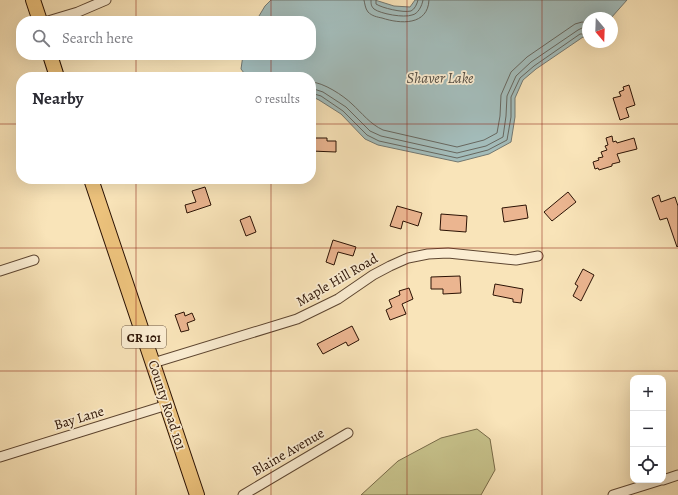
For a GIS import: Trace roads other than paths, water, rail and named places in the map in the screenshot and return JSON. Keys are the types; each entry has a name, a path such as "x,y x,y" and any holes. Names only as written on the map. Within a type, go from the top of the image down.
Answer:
{"main road":[{"path":"33,0 38,16"},
{"path":"52,60 55,72"},
{"name":"County Road 101","path":"93,184 197,495"}],"street":[{"path":"65,16 106,0"},
{"name":"Maple Hill Road","path":"153,363 297,319 338,298 373,275 408,258 428,254 448,253 516,260 538,256"},
{"path":"0,270 34,260"},
{"name":"Bay Lane","path":"0,457 167,405"},
{"name":"Blaine Avenue","path":"243,495 348,433"},
{"path":"666,479 678,475"},
{"path":"613,495 652,483"}],"water":[{"name":"Shaver Lake","path":"271,0 375,0 394,6 410,7 415,0 627,0 616,12 582,12 582,38 536,69 523,80 515,98 515,117 511,142 489,154 458,162 378,145 365,139 341,114 316,98 316,72 243,72 241,69 242,60 316,60 316,16 259,16"}]}
